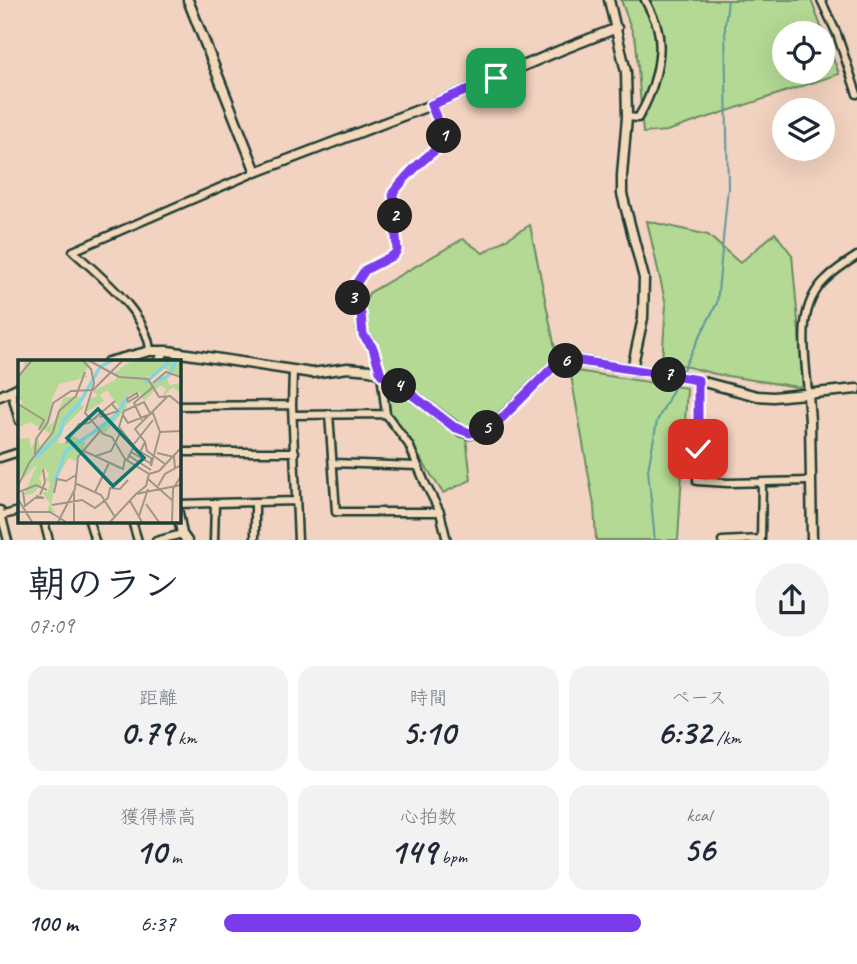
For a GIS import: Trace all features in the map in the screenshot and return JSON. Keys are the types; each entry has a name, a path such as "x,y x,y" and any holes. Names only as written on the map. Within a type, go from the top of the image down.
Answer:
{"street":[{"path":"188,0 256,172"},
{"path":"609,0 626,72 627,117 622,194 642,265 645,296 632,369"},
{"path":"627,117 638,117 642,111 652,91 656,71 658,29 645,0"},
{"path":"821,0 837,34 857,94"},
{"path":"150,351 150,341 123,299 73,251 256,172 431,105 617,28"},
{"path":"431,105 447,142 408,172 393,193 397,250 394,255 365,270 352,290 354,306 361,314 363,335 373,348 381,374 386,414 397,425 409,445 440,512 447,540"},
{"path":"811,540 808,394 802,337 812,297 824,280 857,256"},
{"path":"117,360 150,351 164,351 312,373 362,369 381,374 454,427 470,433 495,425 554,366 574,360 695,380 757,396 773,397 857,389"},
{"path":"160,360 164,351"},
{"path":"293,370 298,540"},
{"path":"695,380 698,481 811,481"},
{"path":"0,396 15,389 18,413"},
{"path":"180,406 292,405"},
{"path":"329,414 336,512 440,512"},
{"path":"293,415 386,414"},
{"path":"0,457 18,452"},
{"path":"180,452 295,452"},
{"path":"333,463 417,466"},
{"path":"742,540 761,539 762,482"},
{"path":"180,504 296,501"},
{"path":"255,502 255,540"},
{"path":"214,540 215,503"},
{"path":"1,514 8,540"},
{"path":"44,523 49,540"},
{"path":"90,523 95,540"},
{"path":"133,523 138,540"},
{"path":"163,540 184,537"}],"green space":[{"path":"621,0 811,0 819,21 772,21 772,84 809,84 667,131 643,133 636,42"},
{"path":"647,221 708,235 740,263 775,233 792,255 804,388 715,374 662,360 666,305"},
{"path":"530,225 557,358 499,414 466,437 471,480 443,493 390,412 386,371 356,329 369,293 463,239 483,253"},
{"path":"570,370 687,388 678,540 596,540 594,505"}],"waterway":[{"path":"680,375 717,303 728,187 725,25 728,0"},
{"path":"655,540 648,470 657,421 678,380"}],"route":[{"path":"496,78 431,105 447,142 408,172 393,193 397,250 394,255 365,270 352,290 354,306 361,314 363,335 373,348 381,374 454,427 470,433 495,425 554,366 563,362 574,360 698,380 698,449"}]}
